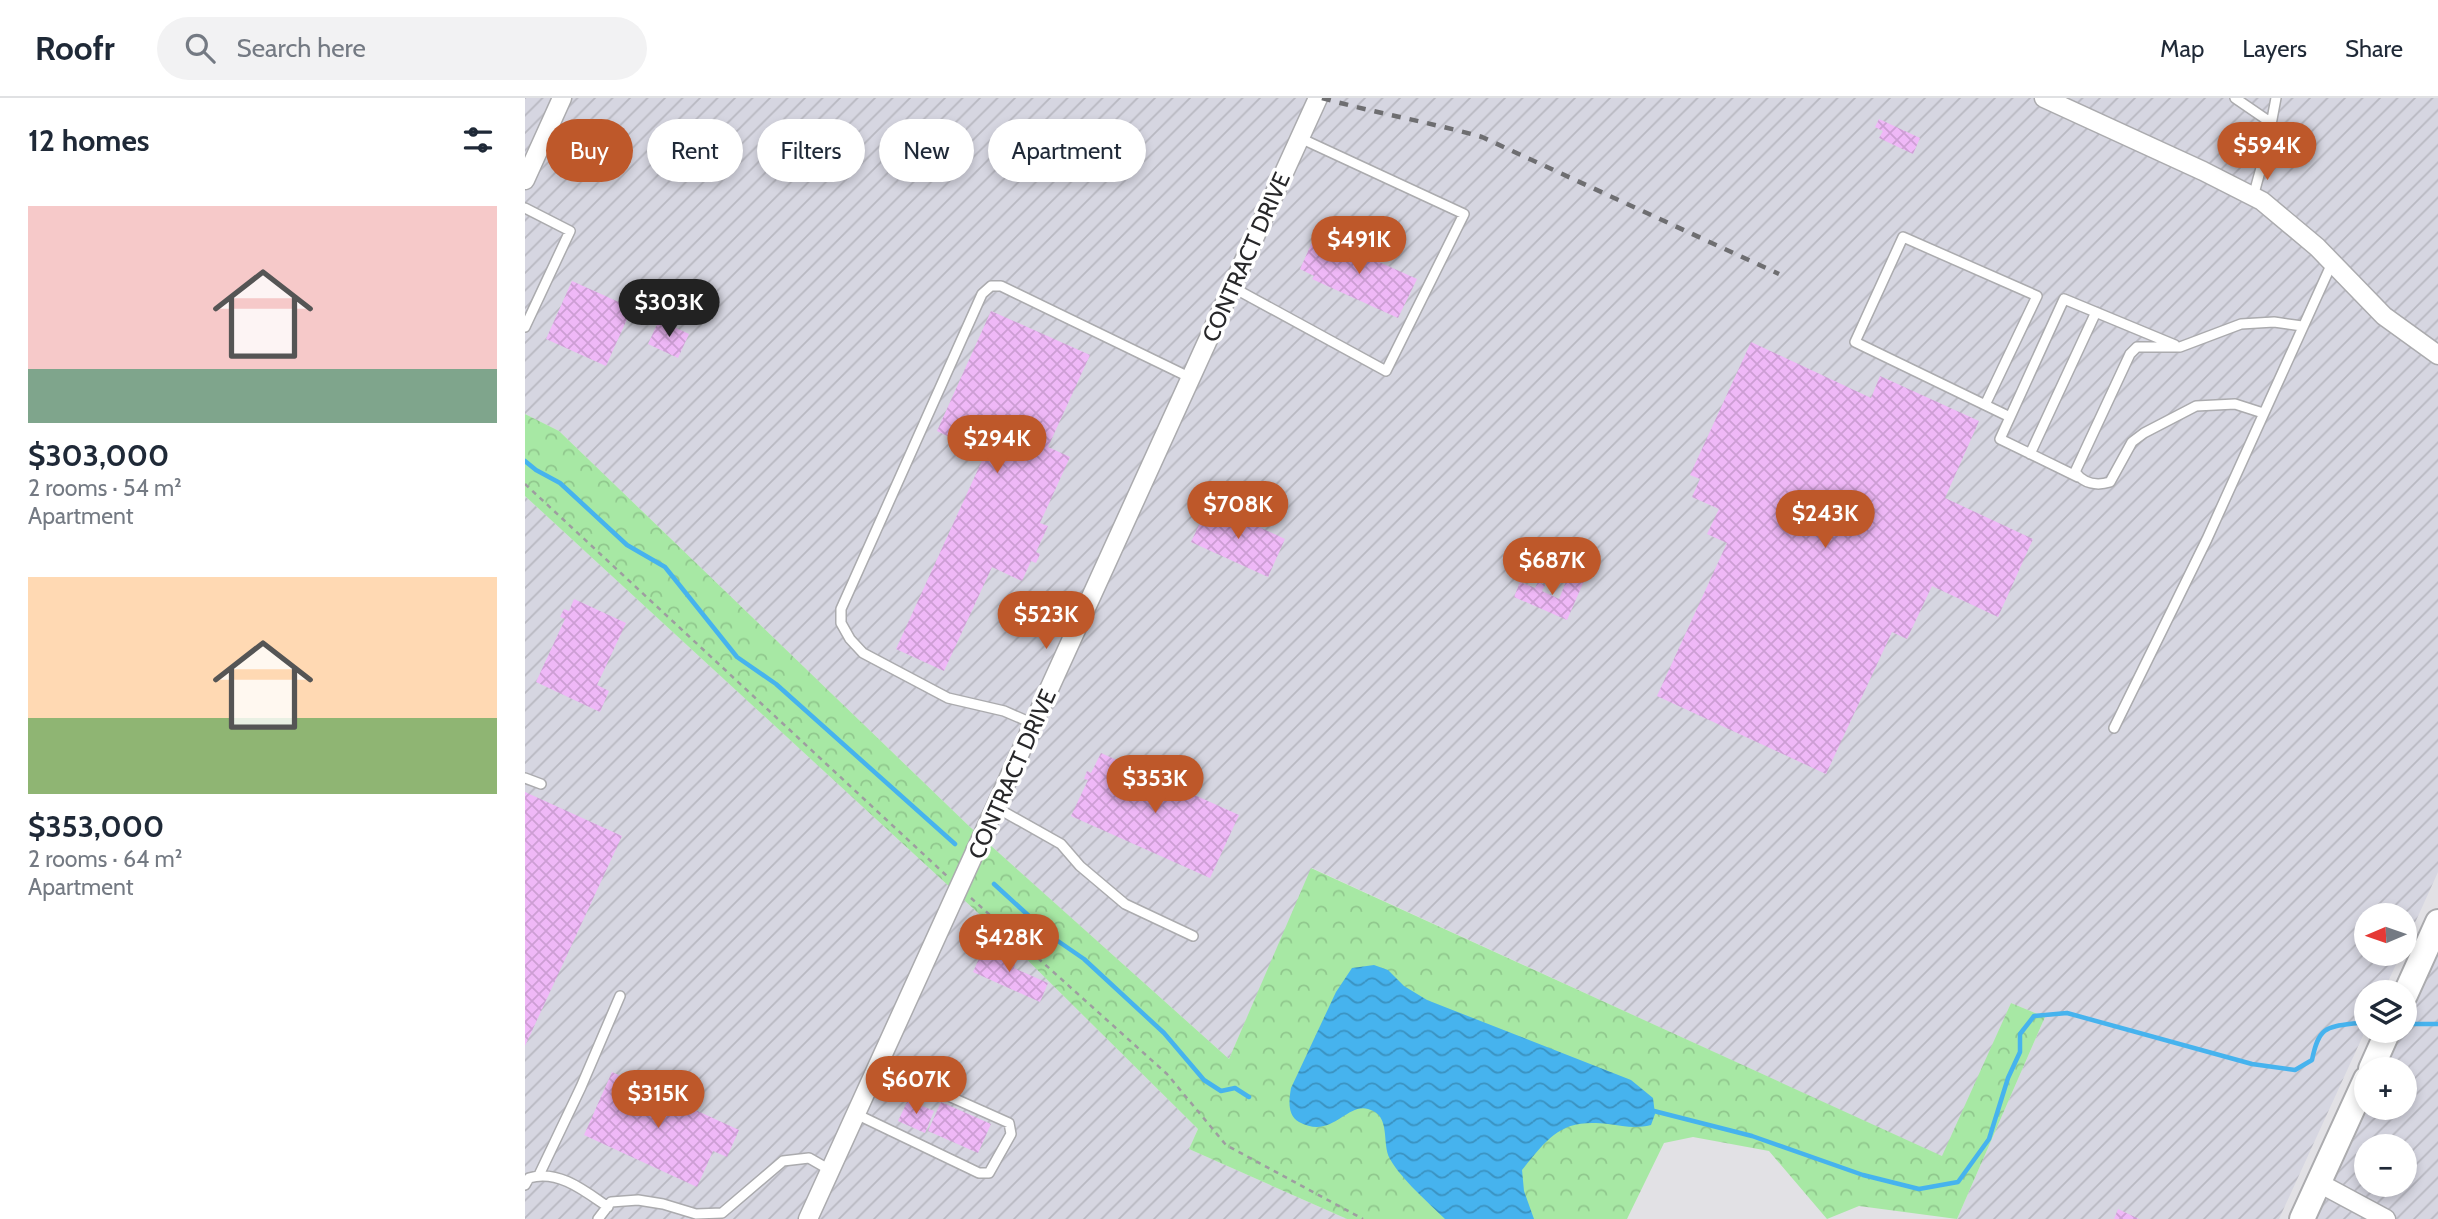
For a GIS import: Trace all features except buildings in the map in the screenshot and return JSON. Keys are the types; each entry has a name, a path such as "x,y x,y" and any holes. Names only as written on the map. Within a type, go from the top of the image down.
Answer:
{"main road":[{"path":"2412,980 2438,922"},
{"path":"2302,1219 2354,1106"}],"street":[{"path":"525,180 562,98"},
{"name":"CONTRACT DRIVE","path":"811,1218 830,1170 1318,98"},
{"path":"2044,98 2262,201 2317,247 2384,317 2438,355"},
{"path":"2319,1183 2386,1219"}],"lane":[{"path":"2235,98 2270,122"},
{"path":"2253,197 2276,98"},
{"path":"1233,287 1386,371 1464,214 1300,138"},
{"path":"525,208 570,231 525,327"},
{"path":"1985,405 2036,296 1903,237 1855,342 1985,405 2010,417"},
{"path":"2114,728 2207,539 2332,263"},
{"path":"1034,724 1004,711 949,698 863,653 850,639 841,623 841,608 982,295 991,286 1001,286 1191,378"},
{"path":"2181,347 2064,299 2000,439 2092,484 2111,482 2132,442 2144,433 2196,407 2235,404 2263,414"},
{"path":"2030,454 2096,313"},
{"path":"2080,478 2075,472 2130,354 2137,346 2181,347 2241,324 2274,322 2302,326"},
{"path":"525,778 541,784"},
{"path":"997,808 1061,844 1080,866 1125,904 1193,936"},
{"path":"540,1175 620,996"},
{"path":"856,1114 979,1173 989,1172 1011,1134 1009,1123 879,1065"},
{"path":"599,1219 611,1202 638,1200 696,1214 722,1213 783,1161 809,1158 830,1170"},
{"path":"525,1185 529,1178 540,1175 576,1184 608,1207"}],"path":[{"path":"525,484 960,889 1167,1074 1226,1145 1363,1219"}],"shaded area":[{"path":"525,98 2438,98 2438,872 2417,918 2417,903 2354,903 2354,966 2395,966 2389,980 2354,980 2354,1043 2360,1043 2279,1219 1957,1219 2045,1017 2011,1003 1943,1157 1312,868 1229,1059 970,827 559,431 525,414"},
{"path":"525,496 1002,935 1198,1129 1189,1149 1347,1219 525,1219"},
{"path":"2438,955 2438,1219 2317,1219 2354,1138 2354,1197 2417,1197 2417,1134 2356,1134 2362,1120 2417,1120 2417,1057 2391,1057 2398,1043 2417,1043 2417,1001"}],"green space":[{"path":"525,414 559,431 970,827 1229,1059 1311,868 1942,1156 2011,1003 2045,1017 1957,1219 1859,1206 1827,1219 1769,1151 1693,1137 1664,1143 1627,1219 1347,1219 1189,1149 1198,1129 1002,935 525,496"}],"water":[{"path":"1374,965 1388,970 1404,986 1427,1000 1631,1080 1653,1098 1655,1114 1651,1125 1635,1127 1592,1123 1567,1127 1557,1132 1522,1170 1524,1191 1534,1219 1445,1219 1395,1167 1387,1153 1383,1124 1375,1112 1360,1109 1321,1127 1299,1122 1292,1115 1289,1102 1291,1088 1336,992 1352,968"}],"waterway":[{"path":"525,461 560,483 627,545 665,567 737,657 776,684 955,844"},
{"path":"994,884 1052,937 1084,959 1164,1033 1204,1080 1221,1091 1235,1088 1249,1097"},
{"path":"1650,1110 1752,1136 1863,1175 1919,1189 1958,1182 1989,1139 2008,1078 2020,1052 2020,1034 2034,1016 2067,1013 2252,1064 2295,1070 2312,1060 2318,1040 2326,1030 2354,1024"},
{"path":"2417,1024 2438,1024"}],"railway":[{"path":"1322,98 1482,137 1779,274"}]}
